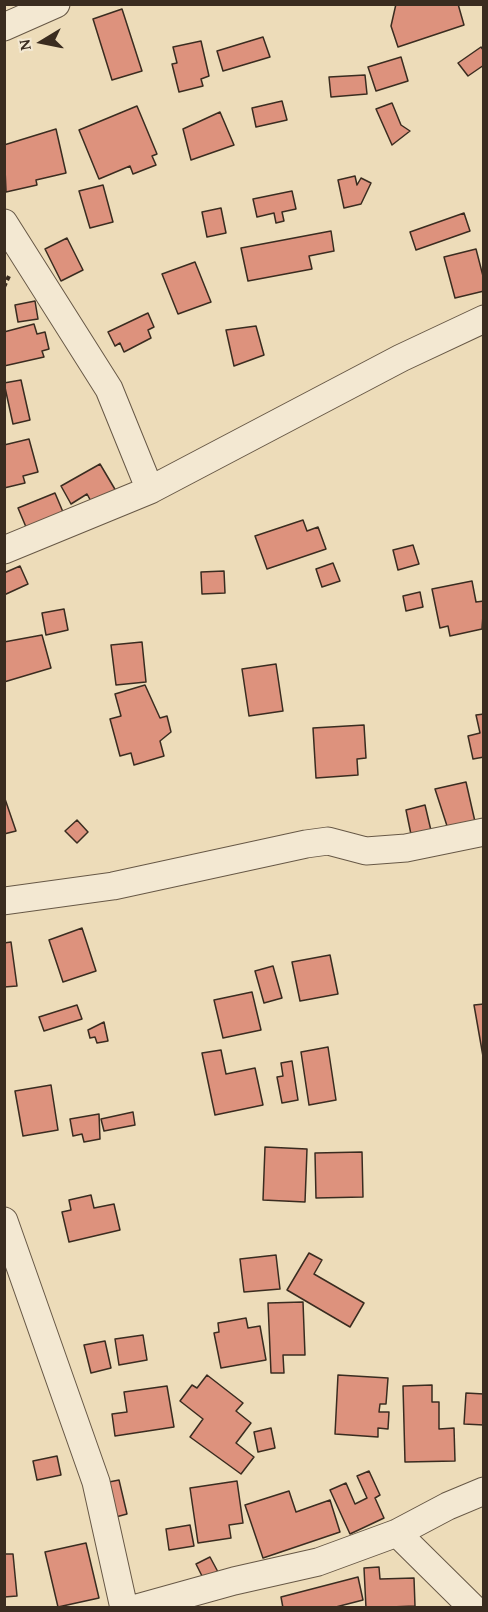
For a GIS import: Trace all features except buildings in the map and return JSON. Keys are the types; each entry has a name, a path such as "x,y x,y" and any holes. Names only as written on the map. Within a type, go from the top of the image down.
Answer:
{"street":[{"path":"4,27 56,4"},
{"path":"4,223 109,389 150,490"},
{"path":"4,549 150,490 402,358 483,319"},
{"path":"4,901 113,886 306,844 328,841 366,851 406,848 483,832"},
{"path":"4,1221 96,1482 137,1607 234,1581 318,1562 397,1533 448,1506 483,1491"},
{"path":"397,1533 473,1608"}]}
